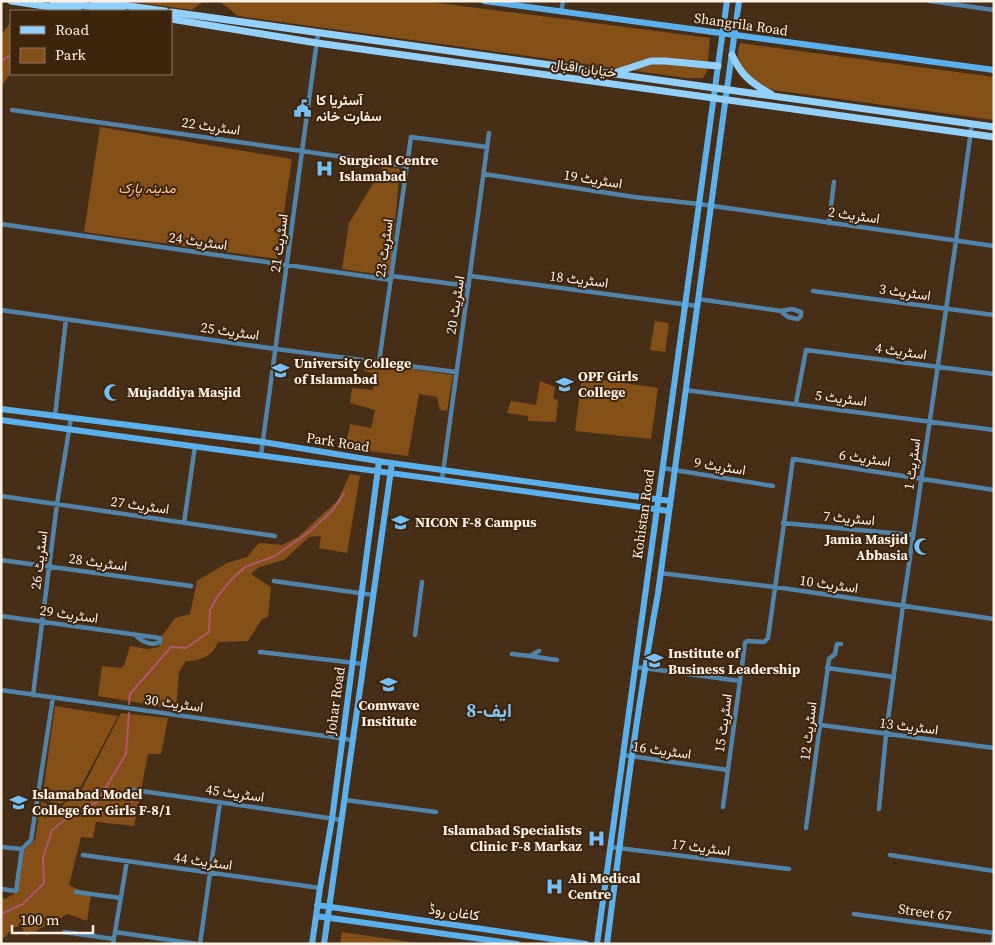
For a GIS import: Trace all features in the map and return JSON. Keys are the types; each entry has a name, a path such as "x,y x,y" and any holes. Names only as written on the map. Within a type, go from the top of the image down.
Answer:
{"main road":[{"path":"11,1 71,10"},
{"path":"53,1 150,10"},
{"path":"94,1 119,8"},
{"name":"خیابان اقبال","path":"172,12 614,73 714,89 994,126"},
{"name":"خیابان اقبال","path":"172,19 317,43 994,137"},
{"path":"732,55 736,65 749,81 776,97"},
{"path":"614,73 640,64 658,61 718,66"}],"street":[{"name":"Shangrila Road","path":"484,1 994,70"},
{"path":"561,12 562,1"},
{"name":"Kohistan Road","path":"597,944 727,1"},
{"name":"Kohistan Road","path":"607,944 644,668 658,593 739,1"},
{"path":"930,1 994,10"},
{"name":"اسٹریٹ 21","path":"261,455 318,33"},
{"name":"اسٹریٹ 22","path":"12,110 407,166"},
{"name":"اسٹریٹ 1","path":"879,809 886,735 903,605 972,124"},
{"name":"اسٹریٹ 20","path":"442,480 489,133"},
{"name":"اسٹریٹ 23","path":"379,362 410,137 486,147"},
{"name":"اسٹریٹ 19","path":"484,174 634,197 711,205"},
{"path":"829,223 834,182"},
{"name":"اسٹریٹ 2","path":"711,205 994,246"},
{"name":"اسٹریٹ 24","path":"1,224 288,266 469,286"},
{"name":"اسٹریٹ 18","path":"471,276 685,304 698,302 781,311"},
{"name":"اسٹریٹ 3","path":"813,291 994,315"},
{"name":"اسٹریٹ 25","path":"1,310 276,349 456,372"},
{"path":"55,416 66,319"},
{"name":"اسٹریٹ 4","path":"796,403 806,350 994,374"},
{"name":"اسٹریٹ 5","path":"685,390 929,420 994,430"},
{"name":"Park Road","path":"1,409 263,442 392,463 670,501"},
{"name":"اسٹریٹ 26","path":"32,694 43,622 57,504 71,418"},
{"name":"Park Road","path":"1,420 669,511"},
{"path":"184,523 195,446"},
{"name":"اسٹریٹ 6","path":"784,523 793,459 994,490"},
{"name":"Johar Road","path":"312,944 332,819 379,461"},
{"name":"Johar Road","path":"324,944 392,463"},
{"name":"اسٹریٹ 9","path":"662,468 773,486"},
{"name":"اسٹریٹ 27","path":"1,496 275,536"},
{"path":"775,587 784,523"},
{"name":"اسٹریٹ 7","path":"784,523 913,535"},
{"name":"اسٹریٹ 28","path":"1,560 191,586"},
{"path":"648,571 660,573"},
{"name":"اسٹریٹ 10","path":"660,573 775,587 994,619"},
{"path":"274,581 373,595"},
{"path":"415,634 422,582"},
{"name":"اسٹریٹ 15","path":"723,807 745,643 747,641 766,640 775,587"},
{"path":"646,591 658,593"},
{"name":"اسٹریٹ 29","path":"1,616 134,634 160,638 160,642 147,643 134,634"},
{"name":"اسٹریٹ 12","path":"806,828 827,668 829,659 836,653 837,644 841,644"},
{"path":"530,656 539,651"},
{"path":"260,652 364,664"},
{"path":"512,654 557,660"},
{"path":"636,667 740,681"},
{"path":"827,668 894,677"},
{"name":"اسٹریٹ 30","path":"1,690 353,740"},
{"path":"1,889 16,891 22,849 31,840 53,697"},
{"name":"اسٹریٹ 13","path":"821,725 994,748"},
{"name":"اسٹریٹ 16","path":"623,755 728,770"},
{"name":"اسٹریٹ 45","path":"134,790 342,820"},
{"path":"345,800 436,812"},
{"path":"200,944 220,802"},
{"path":"1,847 22,849"},
{"name":"اسٹریٹ 17","path":"610,847 789,869"},
{"name":"اسٹریٹ 44","path":"83,855 320,888"},
{"path":"890,855 994,871"},
{"path":"64,932 114,941 127,862"},
{"path":"76,892 121,898"},
{"name":"کاغان روڈ","path":"317,906 586,944"},
{"path":"369,923 370,913"},
{"name":"Street 67","path":"854,914 994,934"},
{"name":"کاغان روڈ","path":"316,916 517,944"},
{"path":"491,940 492,930"},
{"path":"115,932 196,944"},
{"path":"993,944 994,934"}],"green space":[{"path":"126,1 204,1 192,10"},
{"path":"219,1 424,1 710,38 707,71 703,78 687,78 238,16"},
{"path":"10,23 10,74 1,86 1,35"},
{"path":"740,43 994,77 994,120 773,90 752,78 743,69 738,57"},
{"name":"مدینہ پارک","path":"100,127 292,159 277,259 84,232"},
{"path":"383,167 400,169 390,276 342,269 349,223"},
{"path":"655,321 669,323 665,352 650,350"},
{"path":"364,362 453,375 447,411 440,410 437,397 419,394 408,456 345,448 350,424 371,428 375,410 350,403 352,388 373,390 375,374 364,371"},
{"path":"582,377 658,388 651,439 575,431"},
{"path":"540,381 555,387 553,398 558,400 556,422 528,421 528,416 507,413 511,401 536,405"},
{"path":"350,474 360,476 347,553 319,548 321,536 309,537 284,560 259,567 251,574 271,587 268,617 262,619 248,641 218,642 213,651 205,657 186,661 179,672 176,709 98,696 102,666 121,668 124,665 130,646 147,649 159,647 162,636 175,618 190,614 197,581 227,563 247,557 259,543 282,545 298,537 338,500"},
{"path":"55,706 118,716 80,788 61,804 42,800"},
{"path":"121,713 168,718 161,754 148,754 134,826 96,822 93,838 81,837 69,885 91,896 87,921 68,914 26,936 21,926 14,927 1,941 1,898 5,899 17,892 24,851 35,840 41,802 59,808 82,789"},
{"path":"342,932 423,944 340,944"}],"waterway":[{"path":"1,61 10,56"},
{"path":"129,704 130,694 171,647 186,648 209,632 210,610 217,597 231,580 245,567 275,556 309,532 333,510 344,493"},
{"path":"1,914 23,904 44,883 43,858 52,830 71,815 97,802 126,754 129,713"}],"place":[{"name":"آسٹریا کا سفارت خانہ","path":"302,108"},
{"name":"Surgical Centre Islamabad","path":"325,168"},
{"name":"University College of Islamabad","path":"280,371"},
{"name":"OPF Girls College","path":"564,384"},
{"name":"Mujaddiya Masjid","path":"113,392"},
{"name":"NICON F-8 Campus","path":"401,522"},
{"name":"Jamia Masjid Abbasia","path":"922,547"},
{"name":"Institute of Business Leadership","path":"654,661"},
{"name":"Comwave Institute","path":"389,685"},
{"name":"Islamabad Model College for Girls F-8/1","path":"18,802"},
{"name":"Islamabad Specialists Clinic F-8 Markaz","path":"596,838"},
{"name":"Ali Medical Centre","path":"554,886"}],"district":[{"name":"ایف-8","path":"489,710"}]}
